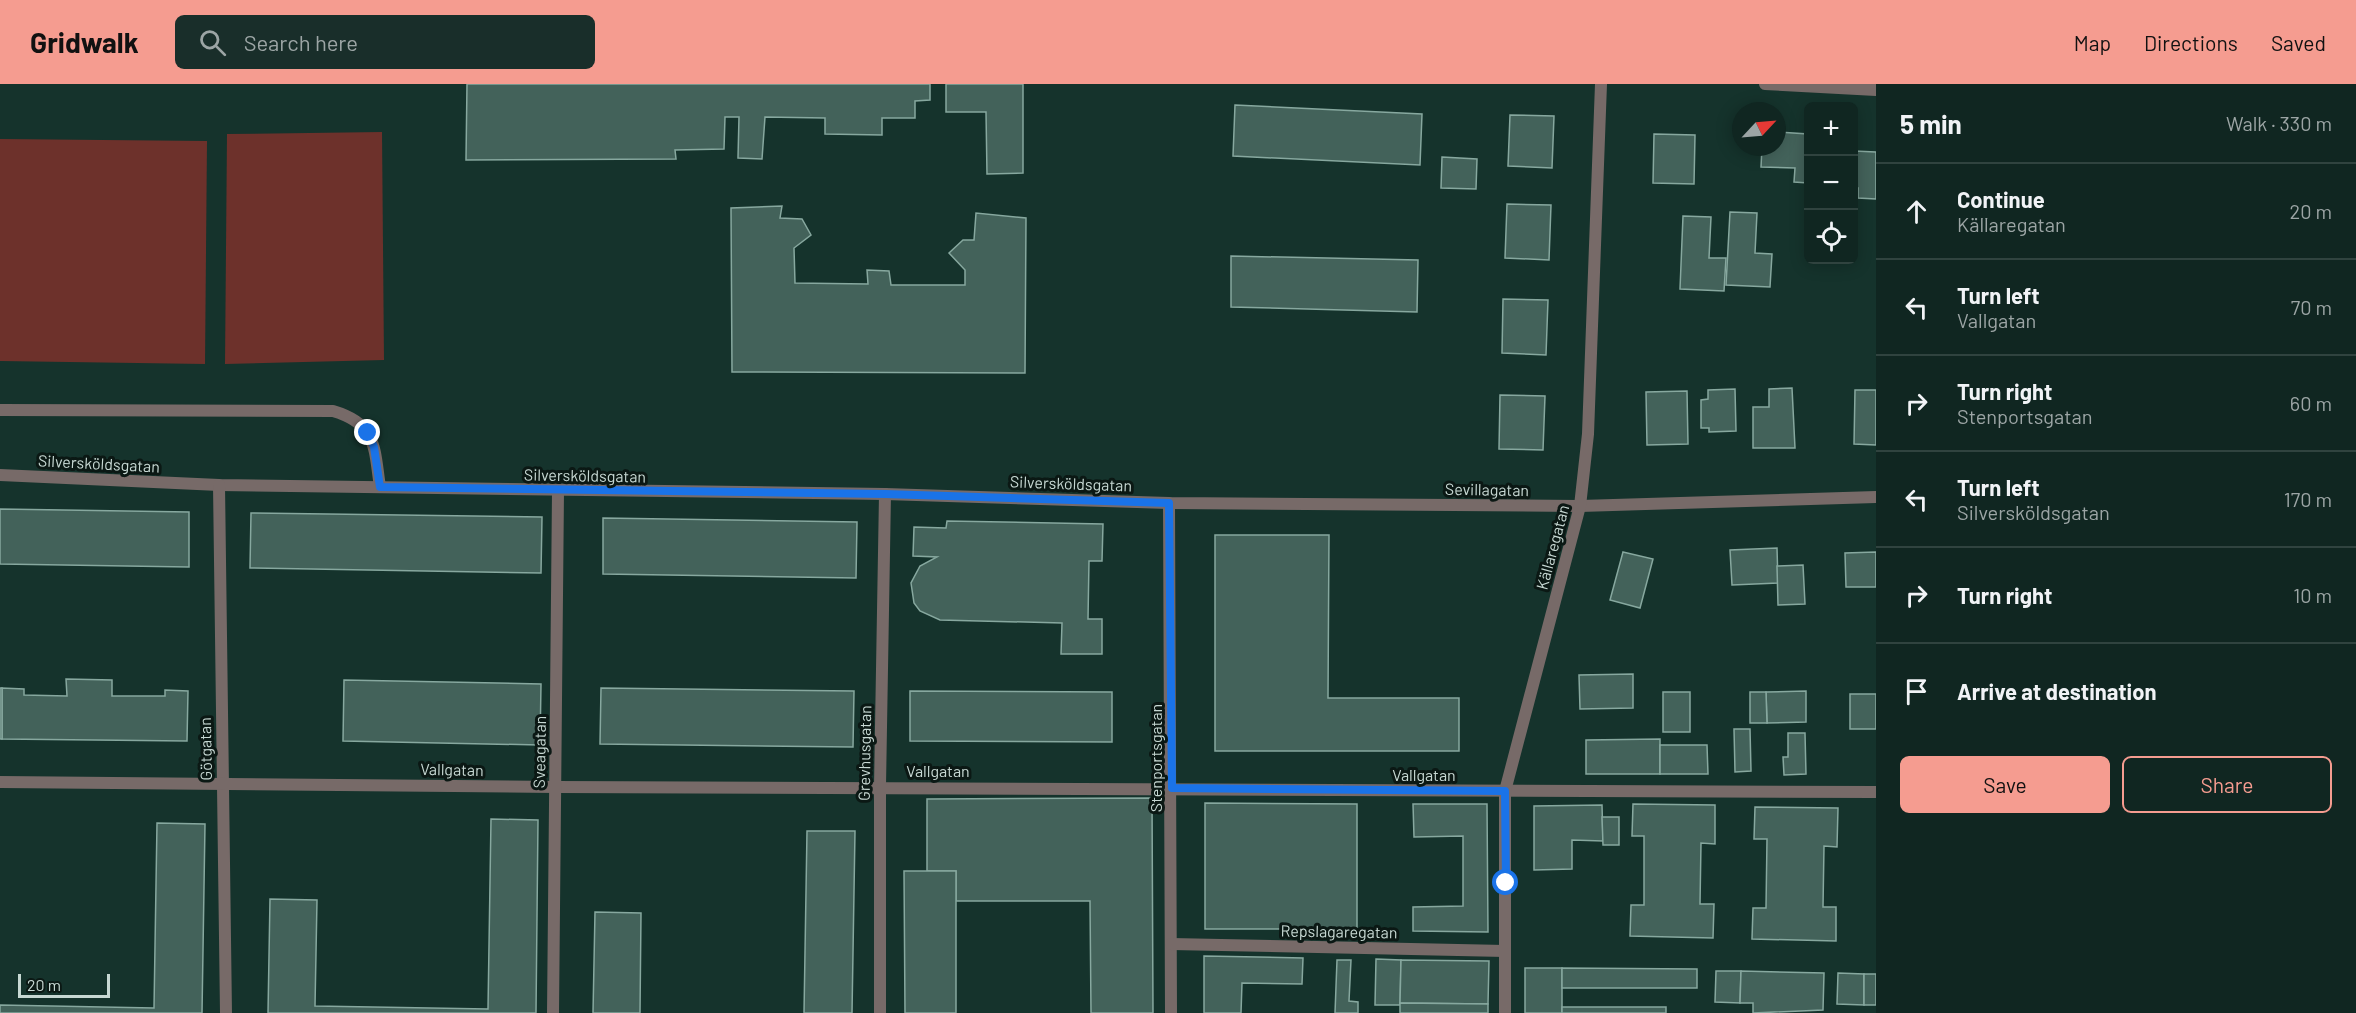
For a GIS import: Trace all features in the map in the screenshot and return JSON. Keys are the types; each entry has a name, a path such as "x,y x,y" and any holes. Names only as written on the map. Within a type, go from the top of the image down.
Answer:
{"street":[{"name":"Källaregatan","path":"1505,1013 1505,791 1580,506 1591,379 1601,84"},
{"path":"1765,84 1876,90"},
{"path":"0,410 333,411 353,417 368,433 374,447 380,487"},
{"name":"Silversköldsgatan","path":"0,475 219,485 885,494 1169,503"},
{"name":"Götgatan","path":"219,485 226,1013"},
{"name":"Sveagatan","path":"553,1013 558,491"},
{"name":"Grevhusgatan","path":"880,1013 880,786 885,494"},
{"name":"Sevillagatan","path":"1169,503 1580,506 1876,497"},
{"name":"Stenportsgatan","path":"1169,503 1172,788 1171,1013"},
{"name":"Vallgatan","path":"0,782 222,782 555,787 880,786 1876,792"},
{"name":"Repslagaregatan","path":"1171,944 1505,951"}],"shaded area":[{"path":"382,132 384,360 225,364 227,134"},
{"path":"0,139 207,141 205,364 0,361"}],"building":[{"path":"467,84 930,84 930,100 915,101 915,118 882,118 882,135 825,134 825,118 765,117 762,159 738,158 739,117 725,117 724,149 675,150 676,159 466,160"},
{"path":"946,84 1023,84 1023,173 987,174 986,112 946,112"},
{"path":"1235,105 1422,114 1420,165 1233,156"},
{"path":"1510,115 1554,116 1552,168 1508,166"},
{"path":"1786,133 1804,134 1804,183 1794,182 1795,168 1761,167 1762,156 1786,156"},
{"path":"1654,134 1695,135 1694,184 1653,183"},
{"path":"1858,151 1876,152 1876,199 1858,198"},
{"path":"1442,157 1477,159 1476,189 1441,188"},
{"path":"1507,204 1551,205 1549,260 1505,258"},
{"path":"782,206 780,218 802,219 811,235 794,248 795,283 868,284 867,270 889,271 891,285 965,285 965,270 949,253 963,240 974,240 976,213 1026,218 1025,373 732,372 731,208"},
{"path":"1730,212 1757,213 1755,253 1772,254 1770,287 1726,285"},
{"path":"1683,216 1711,217 1709,258 1726,258 1724,291 1680,289"},
{"path":"1231,256 1418,260 1417,312 1231,307"},
{"path":"1503,299 1548,300 1546,355 1502,353"},
{"path":"1792,388 1795,448 1753,448 1753,407 1769,407 1769,389"},
{"path":"1735,389 1736,431 1709,432 1709,428 1701,428 1701,400 1708,399 1708,390"},
{"path":"1855,390 1876,390 1876,445 1854,444"},
{"path":"1687,391 1688,444 1647,445 1646,392"},
{"path":"1500,395 1545,396 1543,450 1499,449"},
{"path":"0,509 189,512 189,567 0,564"},
{"path":"251,513 542,517 541,573 250,568"},
{"path":"603,518 857,522 856,578 603,574"},
{"path":"947,521 1103,524 1102,561 1089,561 1088,619 1102,619 1102,654 1061,654 1062,623 940,620 920,611 914,603 911,583 920,566 937,557 913,556 914,527 946,528"},
{"path":"1215,535 1329,535 1328,698 1459,698 1459,751 1215,751"},
{"path":"1777,548 1778,583 1732,585 1730,550"},
{"path":"1623,552 1653,559 1640,608 1610,600"},
{"path":"1876,552 1876,587 1846,587 1845,553"},
{"path":"1803,565 1805,604 1778,605 1777,566"},
{"path":"1633,674 1633,708 1580,709 1579,675"},
{"path":"66,679 112,680 112,696 165,696 165,690 188,691 187,741 2,739 2,688 24,689 24,695 67,696"},
{"path":"344,680 541,684 540,745 343,741"},
{"path":"0,688 2,688 2,739 0,739"},
{"path":"601,688 854,691 853,747 600,744"},
{"path":"910,691 1112,692 1112,742 910,741"},
{"path":"1806,691 1806,722 1767,723 1766,692"},
{"path":"1663,692 1690,692 1690,732 1663,732"},
{"path":"1750,692 1766,692 1767,723 1750,723"},
{"path":"1850,694 1876,694 1876,729 1850,729"},
{"path":"1734,729 1750,729 1751,771 1735,772"},
{"path":"1788,733 1805,733 1806,774 1784,775 1783,757 1788,757"},
{"path":"1660,739 1660,774 1586,774 1586,740"},
{"path":"1660,745 1707,745 1708,774 1660,774"},
{"path":"1152,798 1153,1013 1091,1013 1090,901 956,901 956,871 927,871 927,799"},
{"path":"1205,803 1357,804 1357,929 1205,929"},
{"path":"1413,804 1487,804 1488,932 1413,931 1413,907 1463,906 1463,836 1414,837"},
{"path":"1633,804 1715,805 1715,844 1701,843 1700,904 1714,904 1713,938 1630,936 1631,905 1644,905 1644,836 1632,836"},
{"path":"1602,805 1603,841 1572,840 1572,869 1534,870 1534,806"},
{"path":"1755,807 1838,808 1837,847 1824,846 1823,907 1836,907 1836,941 1752,939 1753,908 1766,908 1767,839 1754,839"},
{"path":"1602,817 1619,817 1619,845 1603,845"},
{"path":"491,819 538,820 536,1013 268,1013 270,899 317,900 315,1006 488,1009"},
{"path":"157,823 205,824 202,1013 0,1013 0,1005 154,1008"},
{"path":"807,831 855,831 852,1013 804,1013"},
{"path":"904,871 956,871 956,1013 905,1013"},
{"path":"595,912 641,913 640,1013 593,1013"},
{"path":"1204,956 1303,958 1302,984 1242,983 1241,1013 1204,1013"},
{"path":"1376,959 1401,960 1400,1005 1375,1005"},
{"path":"1337,960 1351,960 1349,1001 1358,1002 1358,1013 1335,1013"},
{"path":"1401,960 1489,961 1488,1004 1400,1003"},
{"path":"1525,968 1562,968 1562,1013 1525,1013"},
{"path":"1562,968 1697,969 1697,988 1562,988"},
{"path":"1716,971 1741,971 1740,1003 1715,1002"},
{"path":"1741,971 1824,973 1823,1010 1753,1013 1753,1003 1740,1003"},
{"path":"1838,973 1864,974 1864,1005 1837,1004"},
{"path":"1864,974 1876,974 1876,1005 1864,1005"},
{"path":"1400,1003 1488,1004 1488,1013 1400,1013"},
{"path":"1562,1007 1666,1007 1666,1013 1562,1013"}],"route":[{"path":"368,433 374,447 380,487 885,494 1169,503 1172,788 1505,791 1506,883"}]}
